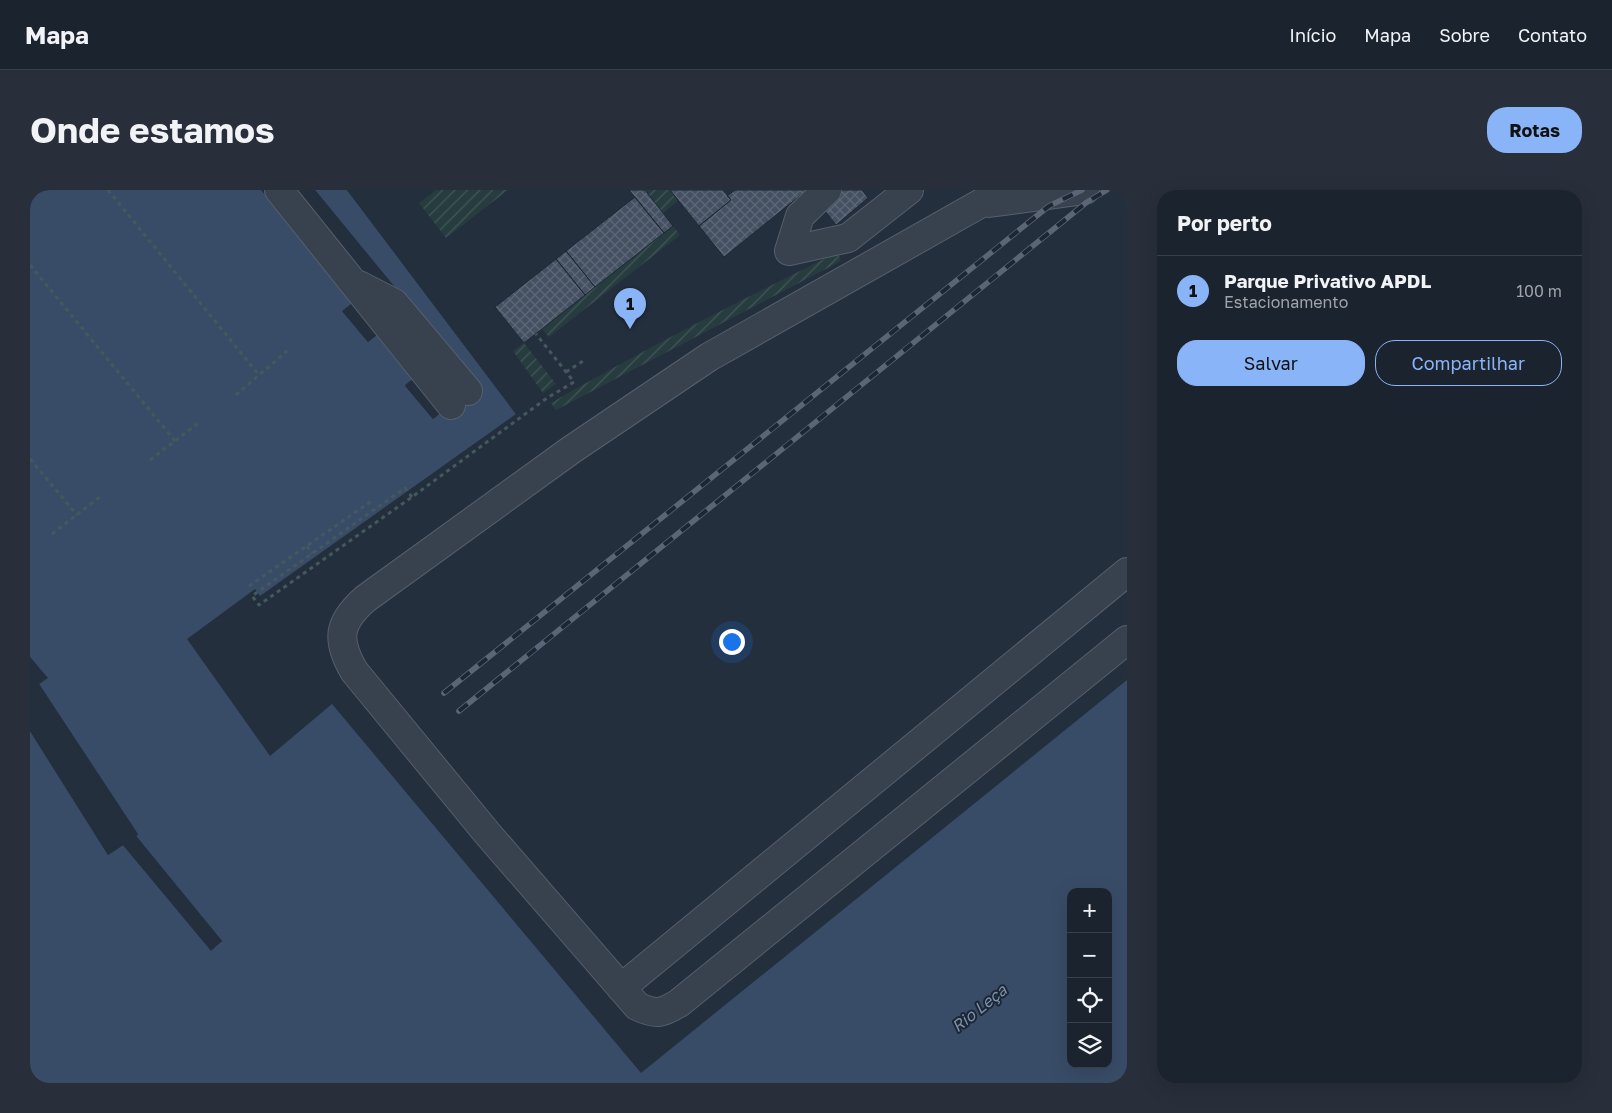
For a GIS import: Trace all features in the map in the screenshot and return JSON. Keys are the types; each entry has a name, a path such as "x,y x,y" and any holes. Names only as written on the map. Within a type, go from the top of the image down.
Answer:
{"lane":[{"path":"279,190 349,280 460,398"},
{"path":"827,190 800,216 789,251 848,238 908,190"},
{"path":"1009,190 978,204 709,357 571,450 365,599 352,610 344,624 342,641 354,672 487,833 637,1006 651,1013 666,1011 679,1003 1127,640"},
{"path":"978,204 1085,190"},
{"path":"621,988 1127,572"}],"path":[{"path":"108,190 259,374"},
{"path":"30,265 175,441"},
{"path":"412,497 405,488 252,596 259,605 412,497 547,398 574,382 536,334"},
{"path":"236,395 287,351"},
{"path":"566,372 583,361"},
{"path":"150,460 200,422"},
{"path":"30,459 77,515"},
{"path":"52,534 101,496"},
{"path":"249,586 373,500"},
{"path":"306,546 312,554"}],"green space":[{"path":"436,190 508,190 446,238 419,203"},
{"path":"645,190 670,190 678,201 663,213"},
{"path":"673,226 680,235 549,337 542,329"},
{"path":"838,252 841,261 556,410 551,403 693,325"},
{"path":"524,343 556,384 543,393 513,351"}],"water":[{"name":"Rio Leça","path":"30,190 261,190 356,300 343,312 368,342 378,334 414,378 405,386 433,419 475,385 315,190 347,190 516,414 260,596 255,589 187,639 270,756 332,704 641,1073 1127,680 1127,1083 30,1083 30,731 108,855 123,845 211,950 222,941 136,836 138,835 39,684 47,678 30,657"}],"pier":[{"path":"261,190 265,190 358,299 358,302 346,312 368,338 377,331 416,379 409,386 434,416 472,385 313,190 315,190 475,385 433,419 405,385 414,378 378,334 368,342 342,311 356,300"},
{"path":"347,190 350,190 518,412 516,414"},
{"path":"30,657 48,678 39,684 138,834 136,836 222,941 211,951 123,845 108,855 30,731 30,729 109,851 125,843 211,947 219,941 134,837 134,834 36,685 37,682 44,678 30,661"}],"building":[{"path":"629,190 645,190 673,226 664,233"},
{"path":"670,190 723,190 731,200 699,226"},
{"path":"735,190 807,190 724,257 699,226 731,200 727,196"},
{"path":"843,190 862,190 868,198 836,225 822,207"},
{"path":"635,197 664,233 595,287 566,251"},
{"path":"566,251 595,287 585,295 556,259"},
{"path":"556,259 585,295 524,343 495,307"}],"railway":[{"path":"444,693 1049,206 1082,190"},
{"path":"459,711 1087,202 1107,190"}],"place":[{"name":"Parque Privativo APDL","path":"630,329"}]}
